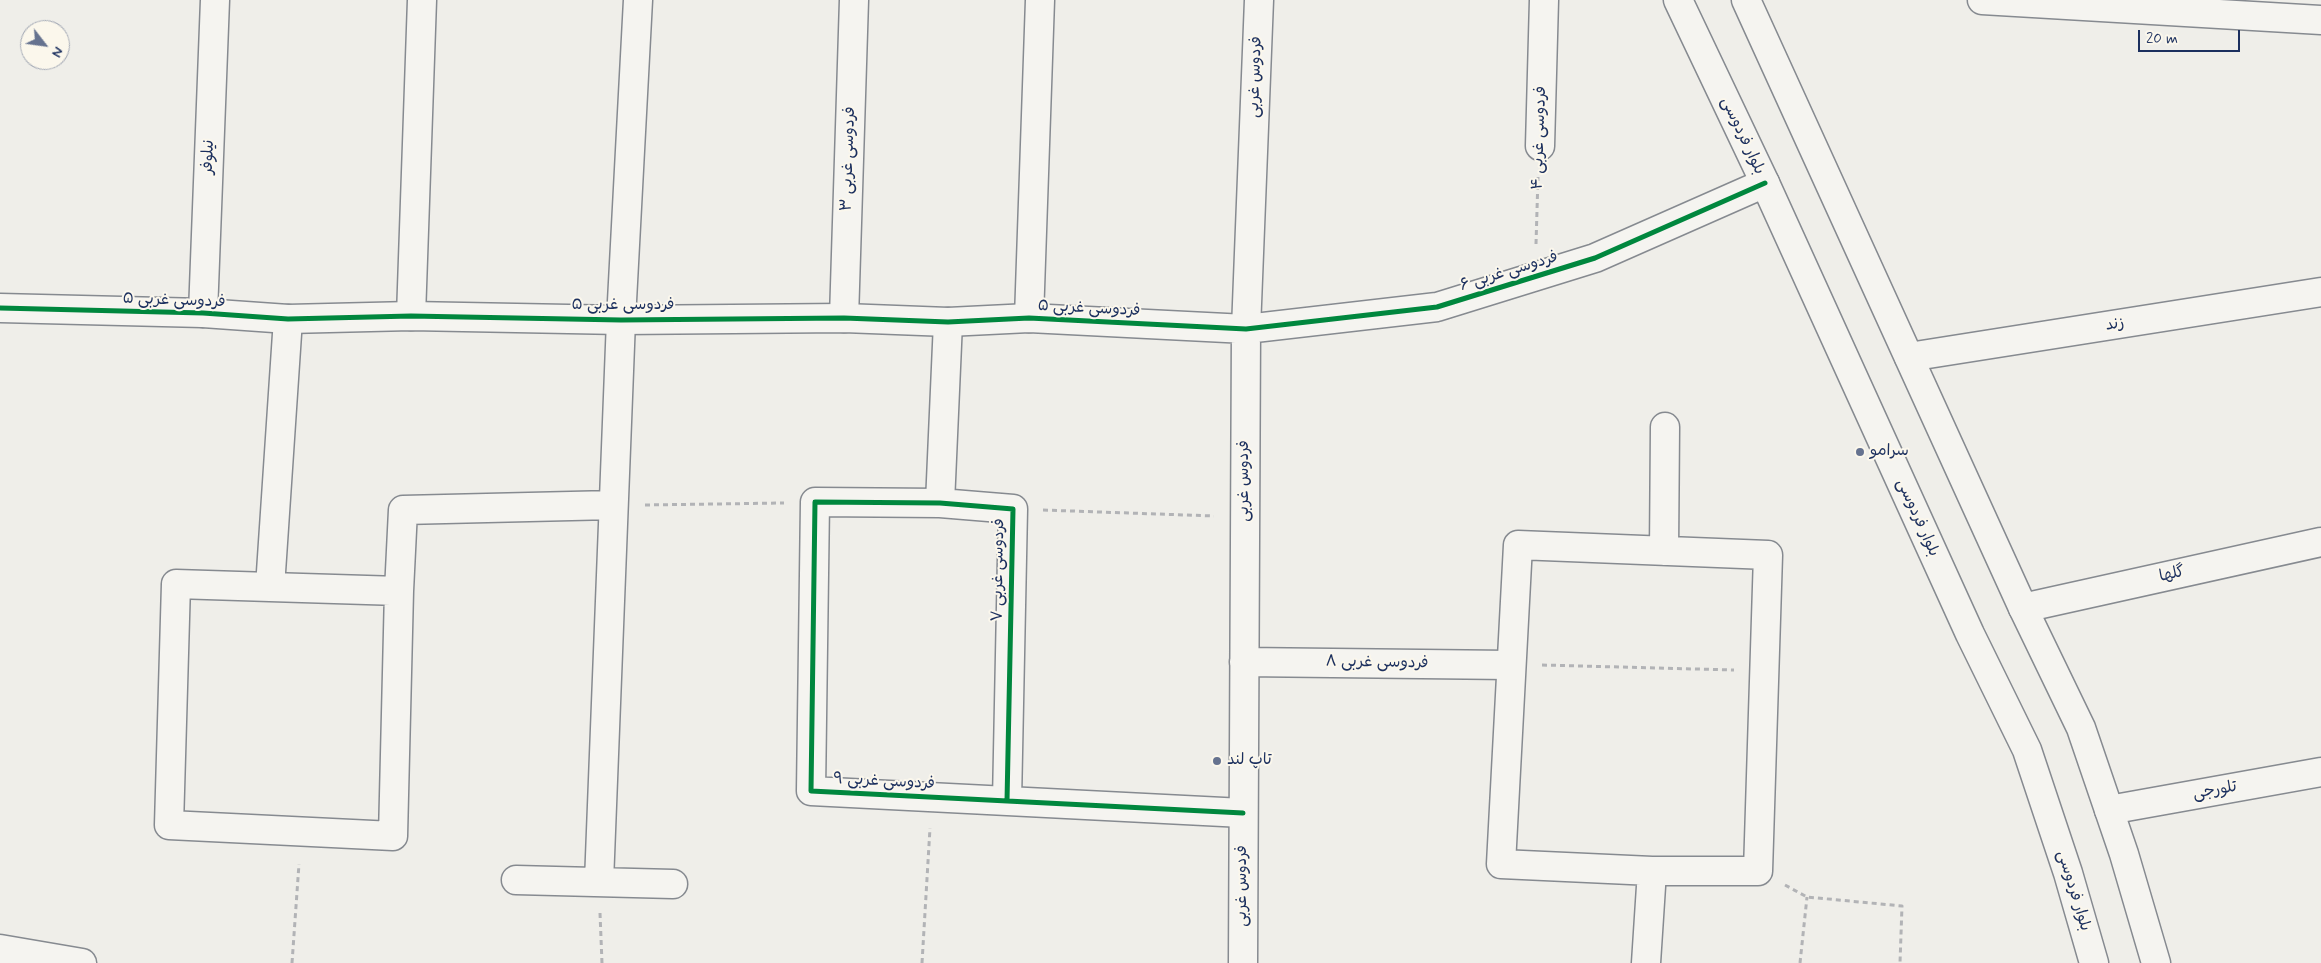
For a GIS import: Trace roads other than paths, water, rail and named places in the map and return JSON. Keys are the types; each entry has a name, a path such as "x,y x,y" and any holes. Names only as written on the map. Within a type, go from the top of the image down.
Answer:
{"street":[{"name":"نیلوفر","path":"203,313 215,0"},
{"path":"411,316 422,0"},
{"path":"599,882 621,320 638,0"},
{"name":"فردوسی غربی ۳","path":"844,318 854,0"},
{"path":"1029,318 1040,0"},
{"name":"فردوس غربی","path":"1243,963 1246,329 1259,0"},
{"name":"فردوسی غربی ۴","path":"1540,146 1544,0"},
{"name":"بلوار فردوسی","path":"1678,0 1765,183 1970,634 2027,750 2068,872 2094,963"},
{"path":"1746,0 2023,608 2081,728 2109,810 2156,963"},
{"path":"1982,0 2321,20"},
{"name":"فردوسی غربی ۶","path":"1246,329 1437,307 1595,258 1765,183"},
{"name":"زند","path":"1909,357 2321,292"},
{"name":"فردوسی غربی ۵","path":"0,308 203,313 288,319 411,316 621,320 844,318 948,322 1029,318 1246,329"},
{"path":"270,586 288,319"},
{"path":"940,503 948,322"},
{"path":"1664,550 1665,427"},
{"name":"فردوسی غربی ۷","path":"815,502 940,503 1013,509 1007,801"},
{"name":"فردوسی غربی ۹","path":"815,502 811,790 1243,813"},
{"path":"399,590 176,584 169,825 300,833 392,836 403,510 613,505"},
{"name":"گلها","path":"2023,608 2321,542"},
{"path":"1518,544 1664,550 1768,555 1758,871 1652,871 1501,864 1510,665 1518,544"},
{"name":"فردوسی غربی ۸","path":"1244,662 1510,665"},
{"name":"تلورجی","path":"2109,810 2321,772"},
{"path":"1646,963 1652,871"},
{"path":"516,880 672,884"},
{"path":"0,950 82,963"}],"place":[{"name":"سرامو","path":"1860,452"},
{"name":"تاپ لند","path":"1217,761"}]}
